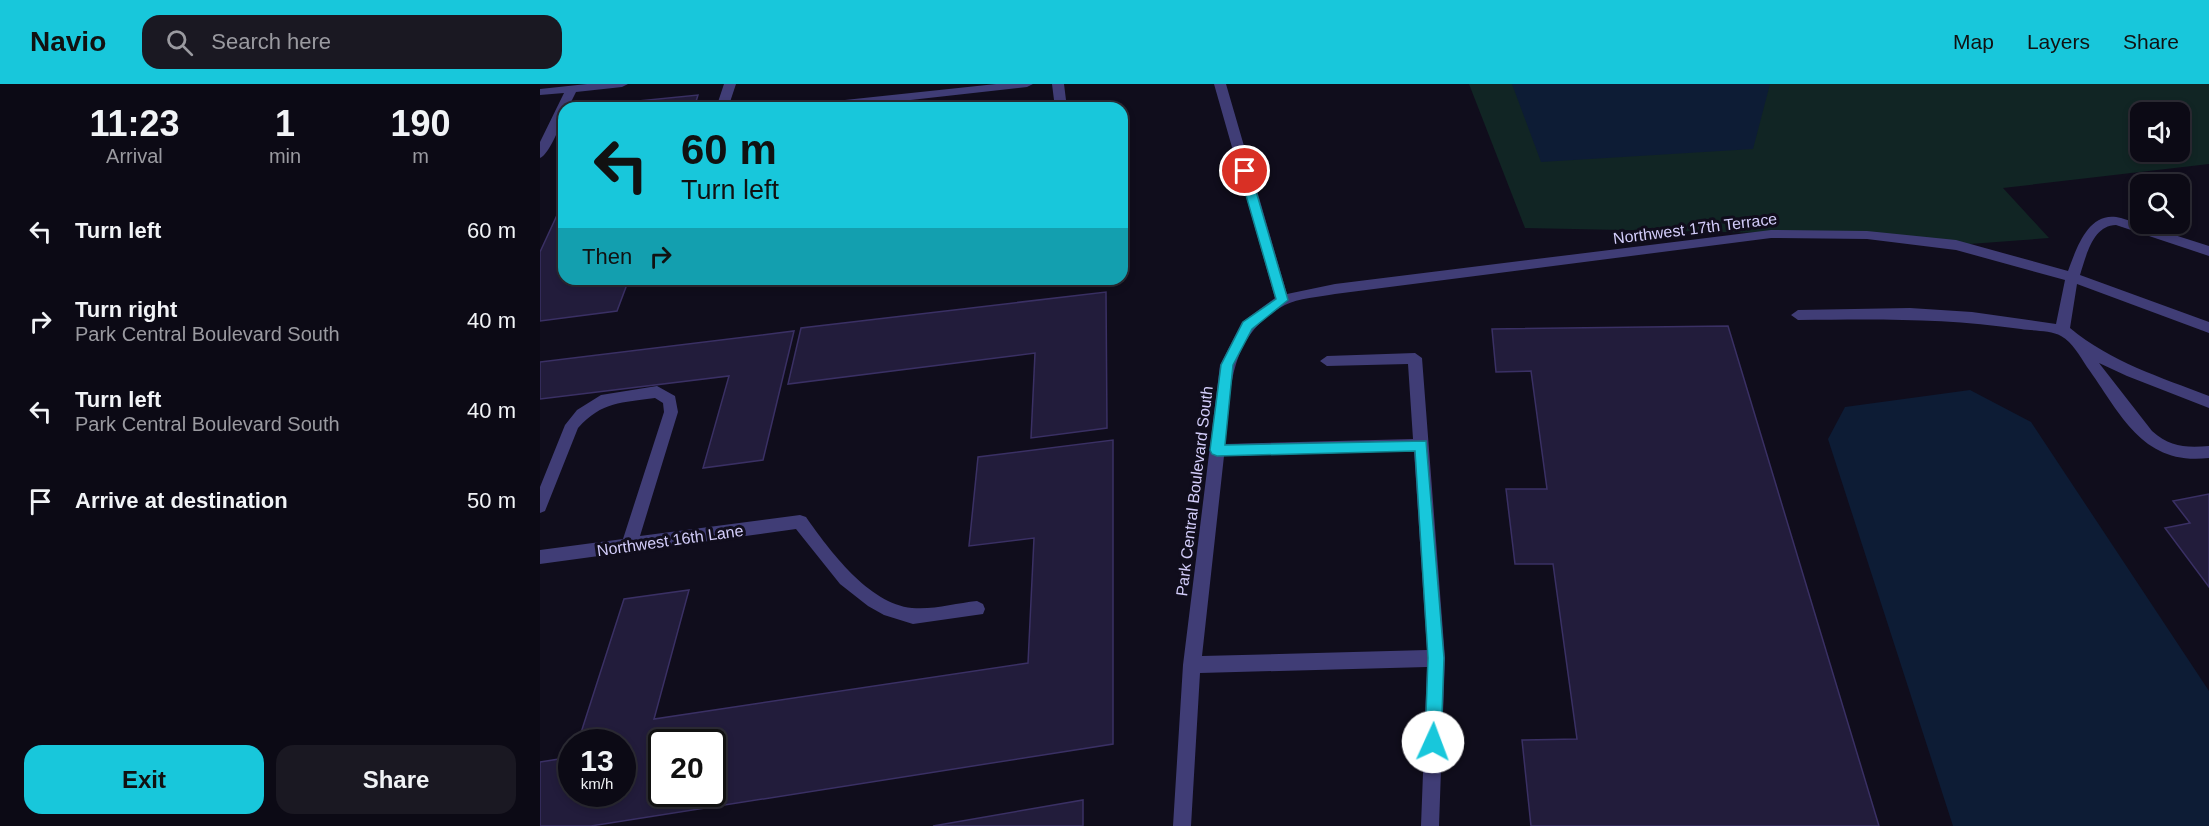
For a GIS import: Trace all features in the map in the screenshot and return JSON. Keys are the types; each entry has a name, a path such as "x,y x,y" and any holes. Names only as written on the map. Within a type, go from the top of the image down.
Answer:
{"street":[{"path":"540,92 620,84"},
{"path":"724,102 730,84"},
{"path":"862,102 1027,84"},
{"path":"1058,84 1060,102"},
{"path":"1220,84 1282,300"},
{"path":"566,102 572,89"},
{"path":"540,154 558,117"},
{"path":"2063,330 2063,311 2071,277 2092,230 2108,221 2117,221 2209,250"},
{"name":"Northwest 17th Terrace","path":"1282,300 1335,289 1771,234 1867,235 1956,245 2071,277 2209,328"},
{"name":"Park Central Boulevard South","path":"1182,826 1192,665 1227,365 1248,326 1282,300"},
{"path":"1798,315 1910,313 1972,317 2063,330 2078,344 2146,437 2172,452 2189,456 2209,452"},
{"path":"2078,344 2109,361 2209,402"},
{"path":"1327,361 1415,358 1436,658 1430,826"},
{"path":"540,506 572,425 582,414 601,401 657,392 670,400 671,411 629,545"},
{"path":"1217,450 1421,445"},
{"name":"Northwest 16th Lane","path":"540,557 800,522 827,560 872,600 909,616 977,609"},
{"path":"1192,665 1436,658"}],"green space":[{"path":"1469,84 2209,84 2209,164 2003,188 2049,238 1956,245 1867,235 1525,228"}],"water":[{"path":"1512,84 1770,84 1753,149 1541,162"},
{"path":"1970,390 2031,422 2209,691 2209,826 1953,826 1828,439 1845,407"}],"building":[{"path":"698,95 696,102 628,102"},
{"path":"558,213 558,285 627,285 617,311 540,321 540,252"},
{"path":"1106,292 1107,428 1031,438 1035,353 788,384 801,328"},
{"path":"1728,326 1879,826 1531,826 1522,740 1577,739 1553,564 1515,564 1506,489 1547,489 1531,371 1496,372 1492,329"},
{"path":"794,331 763,460 703,468 729,376 540,399 540,362"},
{"path":"1113,440 1113,744 726,805 726,729 648,729 648,807 712,807 591,826 540,826 540,762 558,759 558,807 636,807 636,729 582,729 624,599 689,590 654,719 1028,663 1034,538 969,546 978,457"},
{"path":"2209,494 2209,587 2165,528 2190,523 2173,501"},
{"path":"1083,800 1083,826 933,826"}],"route":[{"path":"1245,171 1282,300 1248,326 1227,365 1217,450 1421,445 1436,658 1433,742"}]}
